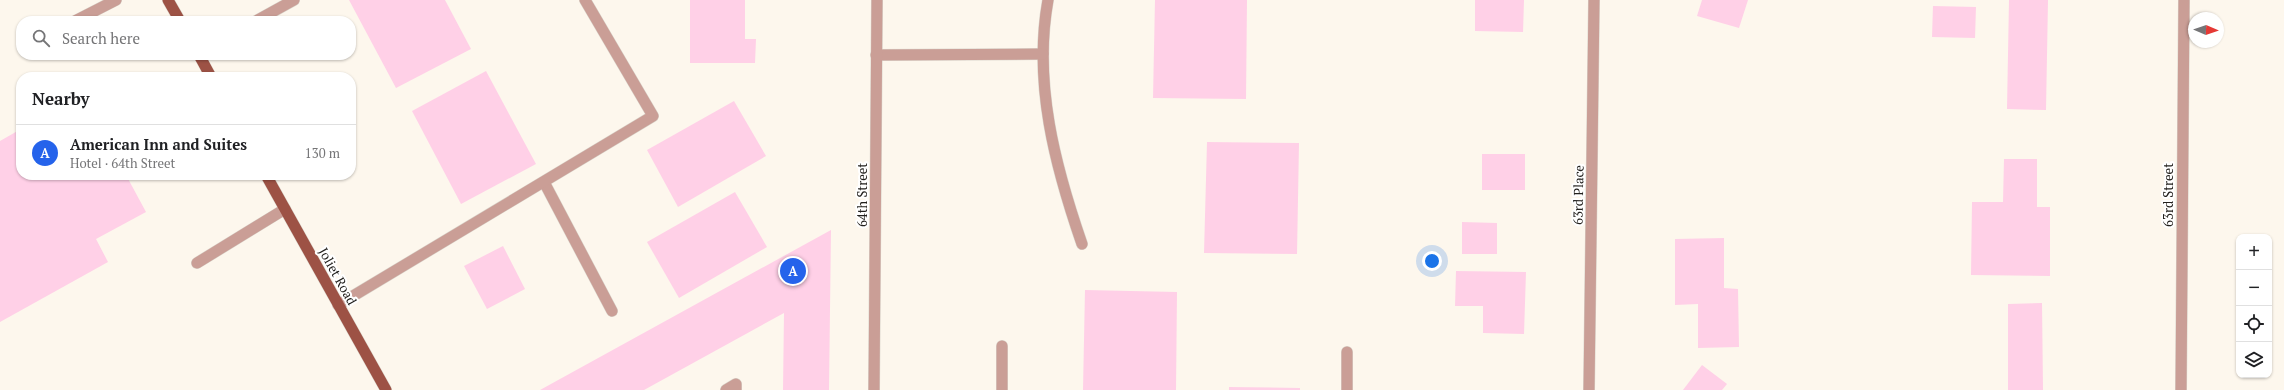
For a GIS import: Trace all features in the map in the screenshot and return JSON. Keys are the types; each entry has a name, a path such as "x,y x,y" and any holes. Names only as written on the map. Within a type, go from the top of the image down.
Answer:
{"main road":[{"path":"168,0 177,16"},
{"path":"202,60 208,72"},
{"name":"Joliet Road","path":"269,180 386,390"}],"street":[{"path":"85,16 116,0"},
{"path":"265,16 294,0"},
{"path":"338,305 653,116 585,0"},
{"name":"64th Street","path":"874,390 876,0"},
{"path":"1048,0 1043,54 1044,91 1052,140 1065,196 1082,244"},
{"name":"63rd Place","path":"1589,390 1594,0"},
{"name":"63rd Street","path":"2181,390 2184,0"},
{"path":"876,55 1043,54"},
{"path":"544,182 612,312"},
{"path":"197,263 285,209"},
{"path":"1002,346 1002,390"},
{"path":"1347,352 1347,390"},
{"path":"726,390 736,384 736,390"}],"building":[{"path":"349,0 445,0 471,49 396,88"},
{"path":"690,0 745,0 745,39 756,39 755,63 690,63"},
{"path":"1155,0 1247,0 1246,99 1153,98"},
{"path":"1475,0 1524,0 1523,32 1475,31"},
{"path":"1702,0 1748,0 1739,28 1697,16"},
{"path":"2009,0 2048,0 2046,110 2007,109"},
{"path":"1933,6 1976,7 1975,38 1932,37"},
{"path":"486,71 536,164 461,204 412,111"},
{"path":"734,101 766,156 678,207 647,150"},
{"path":"16,132 16,180 129,180 146,212 96,239 108,262 0,322 0,141"},
{"path":"1207,142 1299,143 1297,254 1204,253"},
{"path":"1482,154 1525,154 1525,190 1482,190"},
{"path":"2004,159 2037,159 2037,207 2050,207 2050,276 1971,275 1972,202 2003,202"},
{"path":"735,192 767,247 679,298 647,242"},
{"path":"1462,222 1497,223 1497,254 1462,254"},
{"path":"831,230 829,390 783,390 784,313 644,390 540,390"},
{"path":"1724,238 1724,288 1738,289 1739,347 1698,348 1698,304 1675,305 1675,239"},
{"path":"503,246 525,289 487,309 464,266"},
{"path":"1456,271 1526,272 1524,334 1483,333 1483,306 1455,306"},
{"path":"1085,290 1177,292 1176,390 1083,390"},
{"path":"2042,303 2043,390 2008,390 2008,304"},
{"path":"1702,365 1727,384 1722,390 1683,390"},
{"path":"1229,387 1300,388 1300,390 1229,390"}],"place":[{"name":"American Inn and Suites","path":"793,271"}]}
